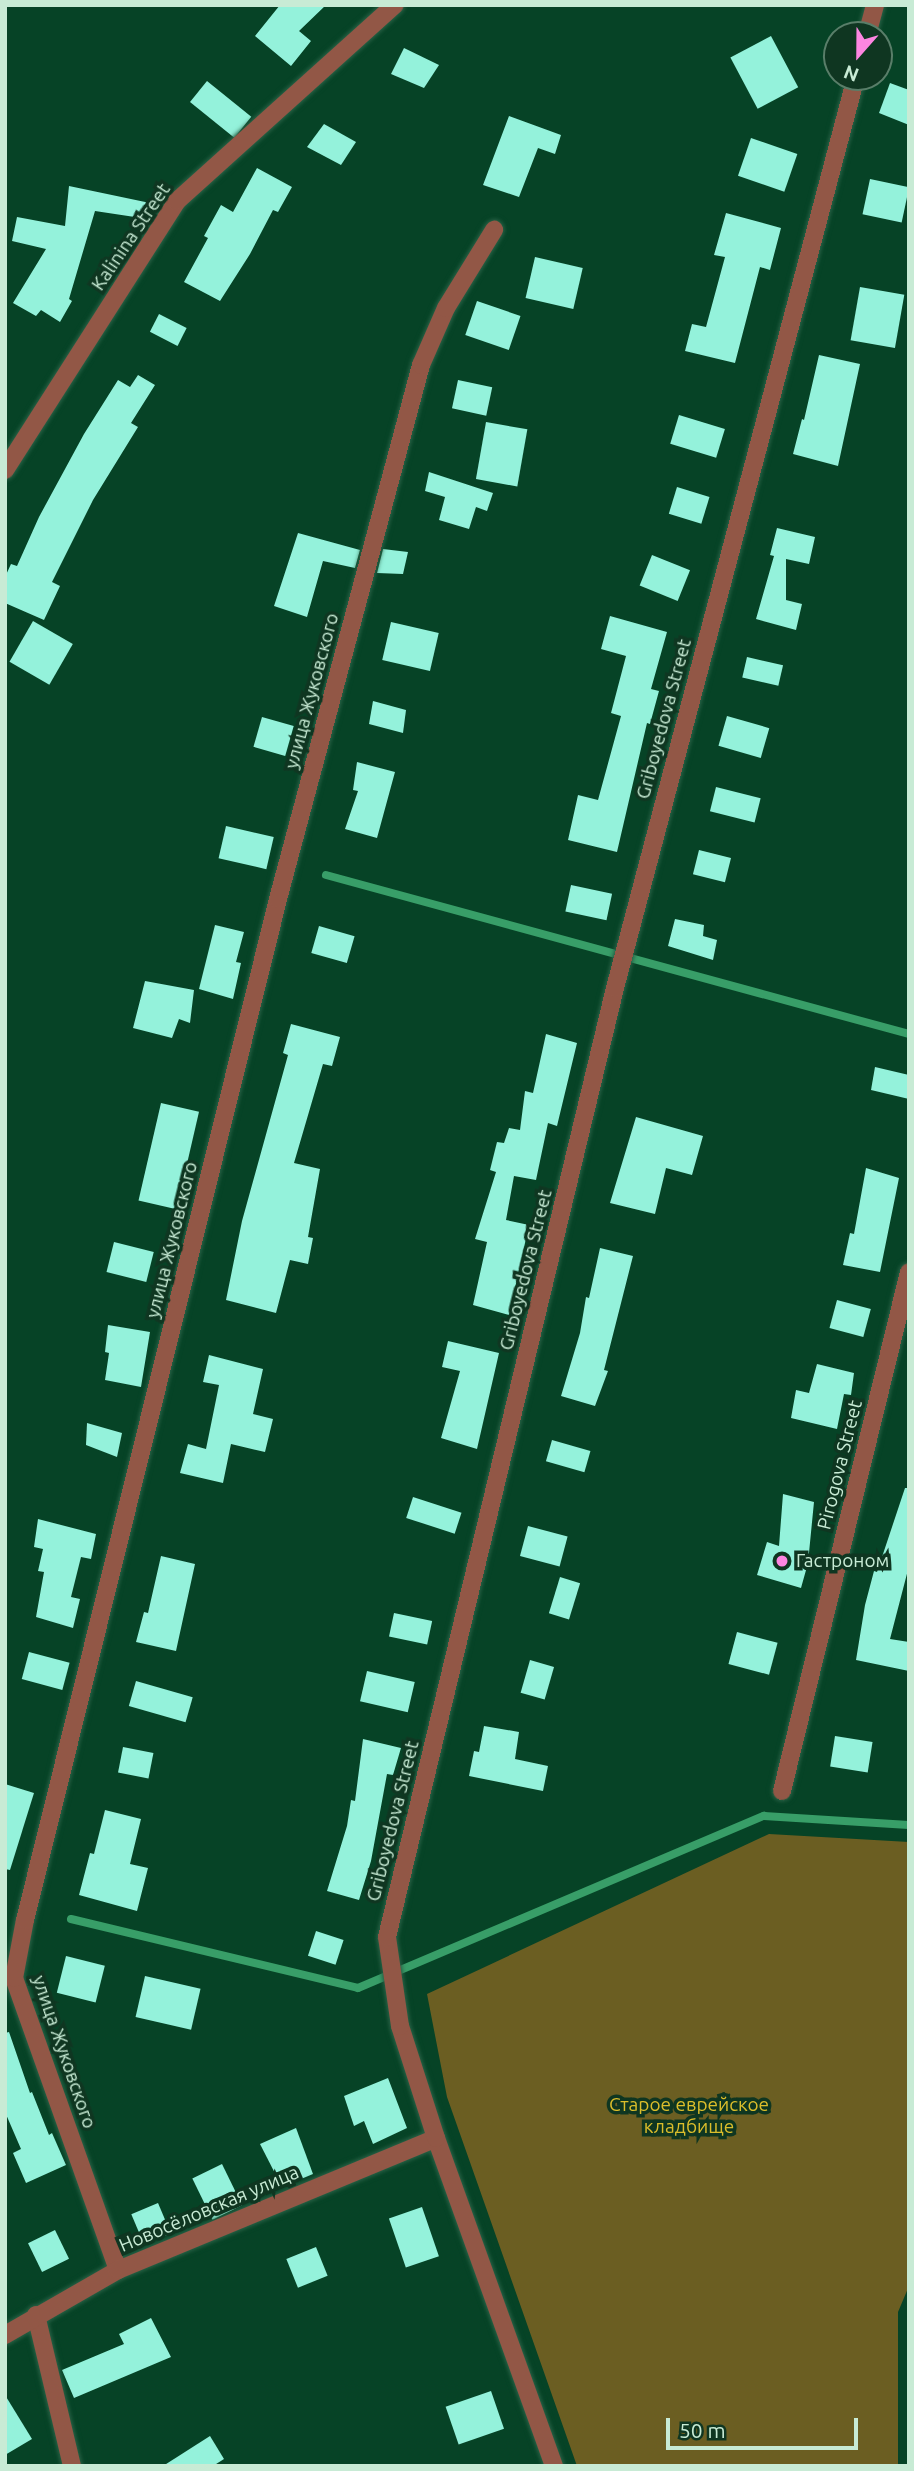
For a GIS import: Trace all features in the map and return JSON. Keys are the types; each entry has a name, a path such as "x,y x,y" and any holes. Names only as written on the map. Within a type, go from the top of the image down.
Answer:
{"street":[{"name":"Kalinina Street","path":"5,470 177,201 395,5"},
{"name":"Griboyedova Street","path":"554,2466 436,2138 400,2026 387,1937 615,988 852,91"},
{"name":"улица Жуковского","path":"118,2270 14,1978 25,1920 278,899 421,365 446,307 494,230"},
{"name":"Pirogova Street","path":"782,1791 909,1272"},
{"name":"Новосёловская улица","path":"5,2335 118,2270 436,2138"},
{"path":"36,2315 72,2466"}],"green space":[{"name":"Старое еврейское кладбище","path":"769,1834 909,1842 909,2286 898,2312 898,2466 577,2466 447,2097 427,1994"}],"building":[{"path":"280,5 326,5 299,31 311,41 291,66 255,36"},
{"path":"771,36 798,87 758,109 730,58"},
{"path":"404,48 439,65 424,88 391,74"},
{"path":"207,81 251,117 234,138 190,102"},
{"path":"893,84 909,90 909,125 879,113 887,91 893,91"},
{"path":"509,116 561,135 555,154 538,148 519,197 483,185"},
{"path":"324,124 356,142 341,165 307,147"},
{"path":"751,138 797,154 784,192 738,176"},
{"path":"257,168 292,187 278,212 273,210 250,254 220,301 184,282 208,238 204,236 221,205 233,212"},
{"path":"870,179 909,187 902,223 863,214"},
{"path":"69,186 150,203 148,219 95,211 69,299 72,301 60,322 41,310 36,316 13,303 46,249 12,241 17,217 65,226"},
{"path":"726,213 781,228 770,270 760,267 735,363 685,351 692,324 706,327 725,257 714,255"},
{"path":"535,257 583,268 573,309 526,298"},
{"path":"860,287 904,295 895,348 851,340"},
{"path":"477,301 520,316 509,350 465,335"},
{"path":"159,314 187,328 178,346 150,332"},
{"path":"819,355 860,364 838,466 793,454"},
{"path":"138,375 155,385 131,423 138,427 93,500 52,582 60,586 44,620 5,603 5,577 11,564 17,566 39,517 84,434 118,380 130,387"},
{"path":"458,380 492,387 486,416 452,408"},
{"path":"679,415 725,429 716,458 670,444"},
{"path":"486,422 527,429 517,486 476,479"},
{"path":"429,472 493,493 487,511 476,507 469,529 439,520 445,497 425,491"},
{"path":"677,487 710,497 701,524 669,514"},
{"path":"777,528 815,537 809,564 786,559 786,600 802,604 796,630 756,619 774,556 770,555"},
{"path":"298,533 360,550 355,568 323,561 307,617 274,606"},
{"path":"383,549 408,552 403,574 377,573"},
{"path":"652,555 690,570 678,601 640,586"},
{"path":"610,616 667,632 651,689 659,691 650,724 647,723 617,852 568,840 578,795 598,800 621,716 611,713 626,656 601,649"},
{"path":"33,621 73,644 49,685 10,662"},
{"path":"391,622 439,633 430,671 382,660"},
{"path":"747,657 783,665 778,686 742,677"},
{"path":"373,701 406,710 403,733 369,724"},
{"path":"727,716 769,728 761,758 718,746"},
{"path":"262,717 294,726 285,756 253,747"},
{"path":"357,762 395,772 377,838 345,829 358,791 353,790"},
{"path":"716,787 761,798 755,822 710,811"},
{"path":"226,826 274,837 266,869 219,858"},
{"path":"699,850 731,858 725,882 693,874"},
{"path":"571,885 612,894 606,920 565,911"},
{"path":"675,919 704,925 703,936 717,940 713,960 668,946"},
{"path":"215,925 244,932 236,962 241,963 233,999 199,989"},
{"path":"319,926 355,936 347,963 311,953"},
{"path":"145,981 194,990 190,1023 179,1019 172,1038 133,1028"},
{"path":"291,1024 340,1037 332,1066 323,1064 294,1163 320,1169 308,1237 313,1238 308,1264 290,1260 276,1313 226,1300 242,1221 288,1055 283,1053"},
{"path":"546,1034 577,1043 557,1126 548,1123 536,1180 514,1176 506,1220 529,1225 509,1315 473,1305 487,1242 475,1239 496,1172 490,1170 497,1142 504,1143 509,1128 520,1130 525,1091 533,1093"},
{"path":"875,1067 909,1075 909,1099 871,1090"},
{"path":"161,1103 199,1112 177,1209 139,1200"},
{"path":"636,1117 703,1136 692,1175 666,1168 655,1214 610,1203"},
{"path":"866,1168 899,1178 880,1272 843,1265 850,1233 854,1234"},
{"path":"114,1242 154,1252 146,1282 107,1272"},
{"path":"600,1248 633,1256 604,1370 608,1371 595,1406 561,1396 580,1333 586,1297 589,1298"},
{"path":"837,1300 871,1309 863,1337 829,1328"},
{"path":"108,1325 150,1332 141,1387 105,1380 109,1353 105,1352"},
{"path":"448,1341 499,1353 477,1449 441,1438 460,1371 442,1367"},
{"path":"209,1355 263,1369 253,1414 273,1419 265,1452 231,1444 223,1483 180,1473 188,1444 206,1449 219,1385 203,1382"},
{"path":"817,1364 854,1373 851,1395 844,1394 837,1429 791,1418 796,1390 809,1393"},
{"path":"87,1423 122,1433 117,1457 86,1445"},
{"path":"552,1440 590,1451 584,1472 546,1461"},
{"path":"905,1488 909,1488 909,1566 890,1639 909,1642 909,1671 856,1660 874,1571 877,1572"},
{"path":"783,1494 814,1502 808,1563 801,1588 757,1575 767,1542 779,1546"},
{"path":"413,1497 462,1513 455,1534 406,1518"},
{"path":"38,1519 96,1534 91,1559 81,1557 71,1597 80,1599 73,1628 36,1617 44,1572 38,1571 43,1549 34,1547"},
{"path":"528,1526 568,1537 560,1567 520,1556"},
{"path":"161,1556 195,1564 176,1651 136,1642 144,1612 148,1613"},
{"path":"560,1577 580,1583 569,1619 549,1613"},
{"path":"394,1613 432,1621 427,1645 389,1636"},
{"path":"737,1632 778,1643 769,1675 728,1664"},
{"path":"29,1652 70,1663 62,1690 22,1679"},
{"path":"530,1660 554,1667 545,1700 521,1693"},
{"path":"367,1671 415,1682 408,1712 360,1701"},
{"path":"136,1681 193,1697 186,1722 129,1706"},
{"path":"484,1726 519,1732 515,1759 548,1766 543,1791 469,1776 474,1751 479,1752"},
{"path":"835,1736 873,1742 868,1773 830,1767"},
{"path":"363,1739 401,1748 393,1775 387,1774 371,1861 359,1900 327,1891 347,1826 351,1800 355,1801"},
{"path":"123,1747 153,1753 148,1778 118,1773"},
{"path":"5,1784 34,1793 10,1870 5,1869"},
{"path":"105,1810 141,1819 130,1864 148,1868 137,1911 79,1895 90,1853 94,1854"},
{"path":"316,1931 344,1940 336,1965 308,1956"},
{"path":"66,1956 105,1966 96,2003 57,1993"},
{"path":"145,1976 201,1989 191,2030 136,2017"},
{"path":"9,2032 30,2093 32,2092 49,2135 52,2133 66,2165 26,2183 13,2153 21,2149 5,2112 5,2033"},
{"path":"388,2078 407,2128 373,2144 364,2121 354,2126 344,2096"},
{"path":"296,2128 313,2174 282,2187 260,2144"},
{"path":"222,2164 242,2205 213,2220 192,2178"},
{"path":"158,2203 171,2233 144,2245 131,2214"},
{"path":"422,2207 439,2256 406,2268 389,2218"},
{"path":"55,2230 69,2259 42,2272 28,2243"},
{"path":"316,2247 328,2276 298,2288 286,2259"},
{"path":"151,2318 171,2357 74,2398 62,2370 124,2344 119,2334"},
{"path":"491,2391 504,2429 459,2444 446,2407"},
{"path":"5,2395 32,2439 5,2455"},
{"path":"210,2436 224,2459 213,2466 163,2466"}],"waterway":[{"path":"326,875 909,1034"},
{"path":"71,1919 358,1988 764,1816 909,1825"}],"place":[{"name":"Гастроном","path":"782,1561"}]}
